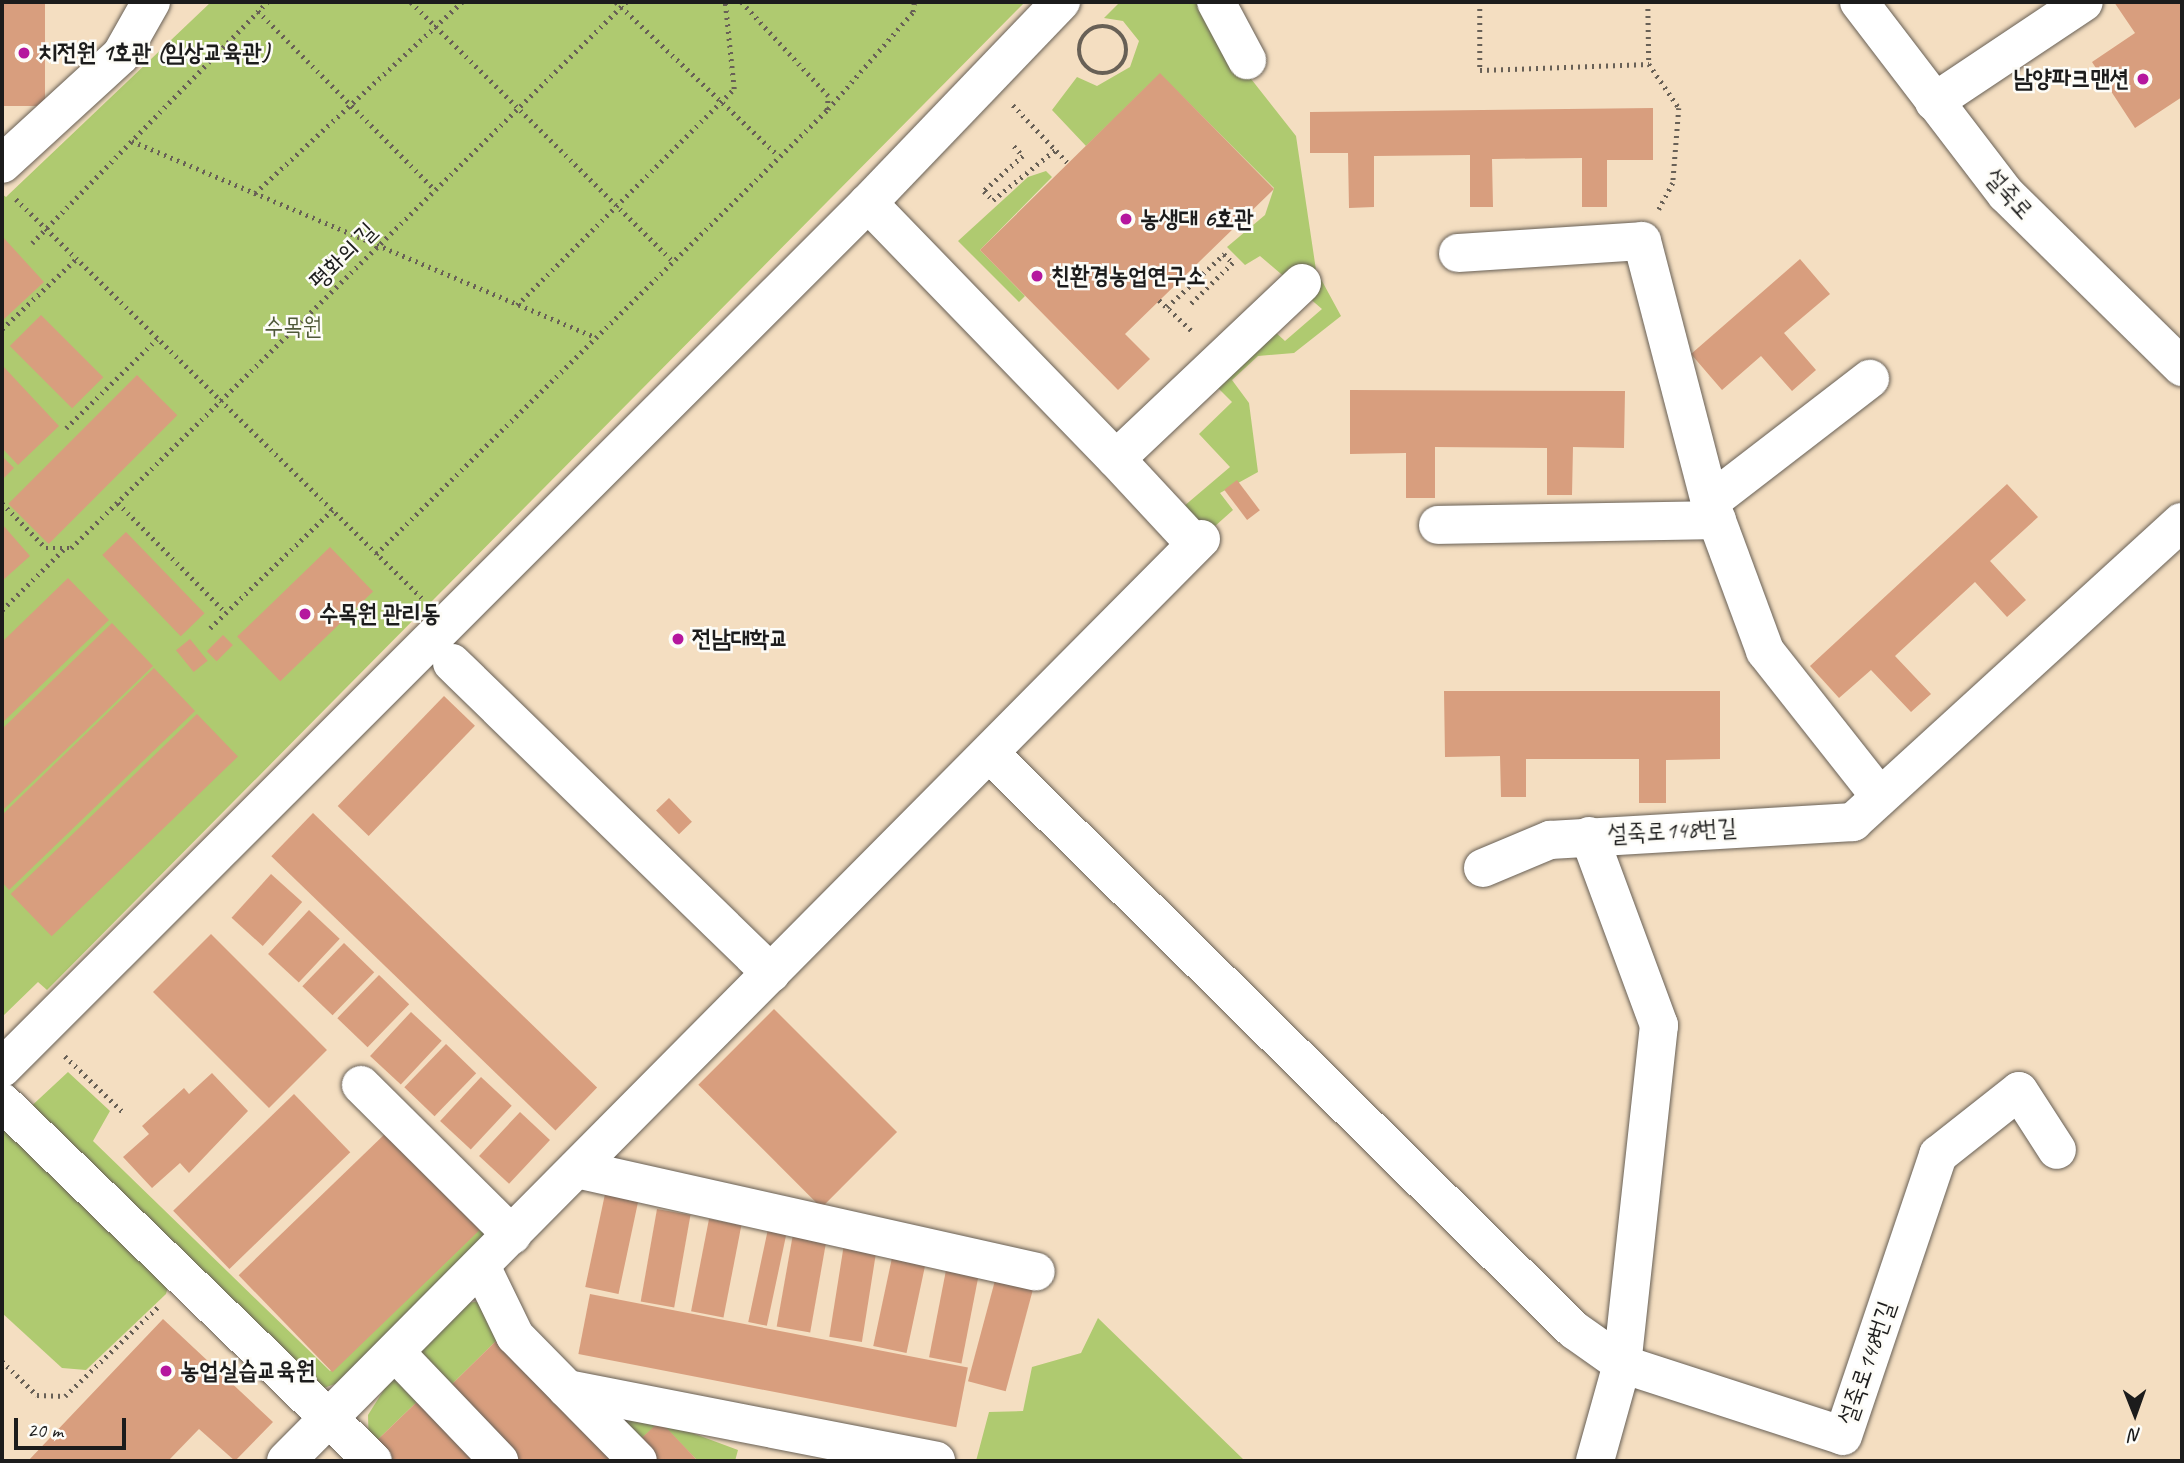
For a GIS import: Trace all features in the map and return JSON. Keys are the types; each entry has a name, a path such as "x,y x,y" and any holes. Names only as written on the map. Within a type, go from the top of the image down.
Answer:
{"street":[{"path":"6,178 121,55 151,2"},
{"path":"2,1068 868,203 1061,2"},
{"path":"1216,2 1247,60"},
{"path":"1842,2 1882,34"},
{"name":"설죽로","path":"1858,2 2006,194 2182,366"},
{"path":"1934,102 2084,2"},
{"path":"286,1461 1198,541 868,203"},
{"path":"1458,253 1642,241 1713,511 1765,652 1878,794"},
{"path":"1116,459 1302,283"},
{"path":"1438,525 1713,511 1870,379"},
{"name":"설죽로148번길","path":"1595,1461 1622,1364 1659,1024 1589,836 1853,822 1878,794 2182,522"},
{"path":"452,663 771,973"},
{"path":"989,753 1574,1330 1622,1364"},
{"path":"1483,868 1527,845 1589,836"},
{"path":"360,1085 512,1234"},
{"name":"설죽로148번길","path":"1622,1364 1843,1436 1938,1155 2019,1091 2057,1150"},
{"path":"2,1102 373,1461"},
{"path":"577,1169 1036,1272"},
{"path":"481,1266 515,1336 638,1461"},
{"path":"395,1352 499,1461"},
{"path":"567,1389 936,1461"},
{"path":"753,1461 785,1432"}],"path":[{"path":"32,243 267,2"},
{"path":"411,2 673,261"},
{"path":"256,193 462,2"},
{"path":"616,2 778,155"},
{"name":"평화의 길","path":"2,610 66,548 118,503 626,2"},
{"path":"517,304 734,89 736,66 725,2"},
{"path":"741,2 828,96 827,110"},
{"path":"376,554 778,155 827,110 913,12 914,2"},
{"path":"1480,2 1480,70 1649,64"},
{"path":"1642,241 1673,183 1679,108 1649,64 1648,2"},
{"path":"258,11 435,190"},
{"path":"1109,27 1124,38 1126,57 1115,72 1097,74 1082,63 1079,44 1090,29 1109,27"},
{"path":"1008,100 1068,163"},
{"path":"132,141 596,337"},
{"path":"1014,146 1023,156 984,191 993,200 1055,150"},
{"path":"6,178 45,229 447,623"},
{"path":"1167,307 1224,254 1233,263 1190,305"},
{"path":"2,329 76,259"},
{"path":"1159,300 1192,331"},
{"path":"66,428 157,340"},
{"path":"2,503 46,548 66,548"},
{"path":"118,503 225,612"},
{"path":"210,628 331,510"},
{"path":"40,1030 124,1113"},
{"path":"2,1361 37,1395 65,1396 186,1279"}],"green space":[{"name":"수목원","path":"211,2 1025,2 47,990 38,982 2,1017 2,194 6,197"},
{"path":"1120,2 1205,2 1233,56 1296,136 1316,270 1341,316 1294,353 1258,356 1232,380 1249,403 1258,472 1220,493 1233,510 1195,544 1170,518 1230,467 1199,434 1232,402 1215,385 1273,330 1285,341 1322,309 1260,256 1245,265 1227,247 1265,215 1274,188 1160,74 1086,146 1052,110 1077,77 1097,86 1130,67 1139,41 1123,21 1104,18"},
{"path":"1046,171 1052,177 980,250 1025,296 1019,302 958,241 1028,177"},
{"path":"68,1072 110,1111 93,1141 330,1371 488,1219 499,1230 343,1381 324,1388 25,1112"},
{"path":"2,1125 169,1283 166,1294 86,1370 62,1368 2,1313"},
{"path":"483,1301 500,1337 443,1393 409,1357 466,1303"},
{"path":"1098,1318 1245,1461 976,1461 989,1412 1023,1411 1032,1367 1081,1353"},
{"path":"395,1372 423,1396 369,1448 368,1415"},
{"path":"594,1406 660,1421 738,1450 735,1461 698,1461 660,1422 634,1445"}],"building":[{"name":"치전원 1호관 (임상교육관)","path":"2,2 45,2 45,106 2,106"},
{"name":"남양파크맨션","path":"2114,2 2182,2 2182,97 2135,128 2092,62 2135,33"},
{"name":"농생대 6호관","path":"1160,73 1274,189 1125,334 1150,359 1118,390 980,250"},
{"path":"1653,108 1653,160 1607,160 1607,207 1582,207 1582,158 1492,159 1493,207 1470,207 1470,155 1374,156 1374,207 1349,208 1348,153 1310,153 1310,112"},
{"path":"2,236 44,282 2,321"},
{"path":"1800,259 1830,294 1784,333 1816,370 1792,391 1761,356 1722,390 1691,354"},
{"path":"41,315 103,377 72,408 10,346"},
{"path":"2,365 59,426 18,465 2,448"},
{"path":"137,375 177,415 49,544 8,504"},
{"path":"1350,390 1625,391 1624,448 1573,447 1572,495 1547,495 1547,448 1435,447 1435,498 1406,498 1406,453 1350,454"},
{"path":"2,456 14,468 2,480"},
{"path":"1237,480 1260,510 1247,520 1224,490"},
{"path":"2007,484 2038,517 1990,561 2026,600 2007,617 1975,582 1895,656 1931,694 1911,712 1871,670 1839,698 1810,666"},
{"path":"2,524 30,556 2,581"},
{"path":"126,532 204,613 181,636 102,555"},
{"name":"수목원 관리동","path":"330,547 373,592 280,681 237,637"},
{"path":"68,578 109,620 2,723 2,642"},
{"path":"112,623 153,666 2,811 2,729"},
{"path":"223,635 233,645 217,661 207,651"},
{"path":"190,639 208,661 194,672 176,650"},
{"path":"154,668 195,711 9,890 2,882 2,815"},
{"path":"1444,691 1720,691 1720,759 1666,760 1666,803 1639,803 1639,759 1526,759 1526,797 1501,797 1500,756 1445,757"},
{"path":"444,696 475,726 369,836 338,806"},
{"path":"197,714 238,756 52,936 11,894"},
{"path":"669,798 692,822 679,834 656,811"},
{"path":"313,813 597,1087 555,1131 271,856"},
{"path":"271,874 302,902 263,946 232,918"},
{"path":"309,910 340,939 299,983 268,954"},
{"path":"211,934 327,1050 269,1108 153,992"},
{"path":"344,943 374,972 333,1015 302,986"},
{"path":"379,975 409,1004 368,1047 337,1018"},
{"path":"774,1009 897,1132 821,1208 698,1085"},
{"path":"411,1012 442,1041 401,1085 370,1056"},
{"path":"446,1044 476,1073 435,1116 404,1087"},
{"path":"212,1073 248,1111 189,1173 180,1163 152,1188 123,1157 149,1134 142,1126 184,1088 189,1094"},
{"path":"481,1077 512,1106 471,1150 440,1121"},
{"path":"294,1094 350,1152 229,1269 173,1211"},
{"path":"520,1112 550,1140 509,1184 479,1156"},
{"path":"389,1130 483,1227 332,1372 239,1275"},
{"path":"605,1194 638,1201 619,1294 585,1287"},
{"path":"657,1209 690,1215 674,1307 641,1302"},
{"path":"709,1219 741,1225 723,1318 691,1311"},
{"path":"768,1229 787,1233 767,1326 748,1322"},
{"path":"793,1234 826,1240 810,1332 777,1327"},
{"path":"844,1244 877,1249 862,1342 829,1337"},
{"path":"893,1253 926,1260 907,1353 873,1346"},
{"path":"947,1265 979,1271 961,1364 929,1357"},
{"path":"997,1273 1035,1283 1006,1391 968,1381"},
{"path":"590,1294 968,1367 956,1427 578,1354"},
{"name":"농업실습교육원","path":"163,1319 273,1422 235,1461 199,1429 168,1461 28,1461"},
{"path":"500,1337 622,1461 510,1461 443,1393"},
{"path":"423,1396 488,1461 383,1461 369,1448"},
{"path":"660,1421 698,1461 649,1461 634,1445"}],"place":[{"name":"치전원 1호관 (임상교육관)","path":"24,53"},
{"name":"남양파크맨션","path":"2143,79"},
{"name":"농생대 6호관","path":"1126,219"},
{"name":"친환경농업연구소","path":"1037,276"},
{"name":"수목원 관리동","path":"305,614"},
{"name":"전남대학교","path":"678,639"},
{"name":"농업실습교육원","path":"166,1371"}]}
